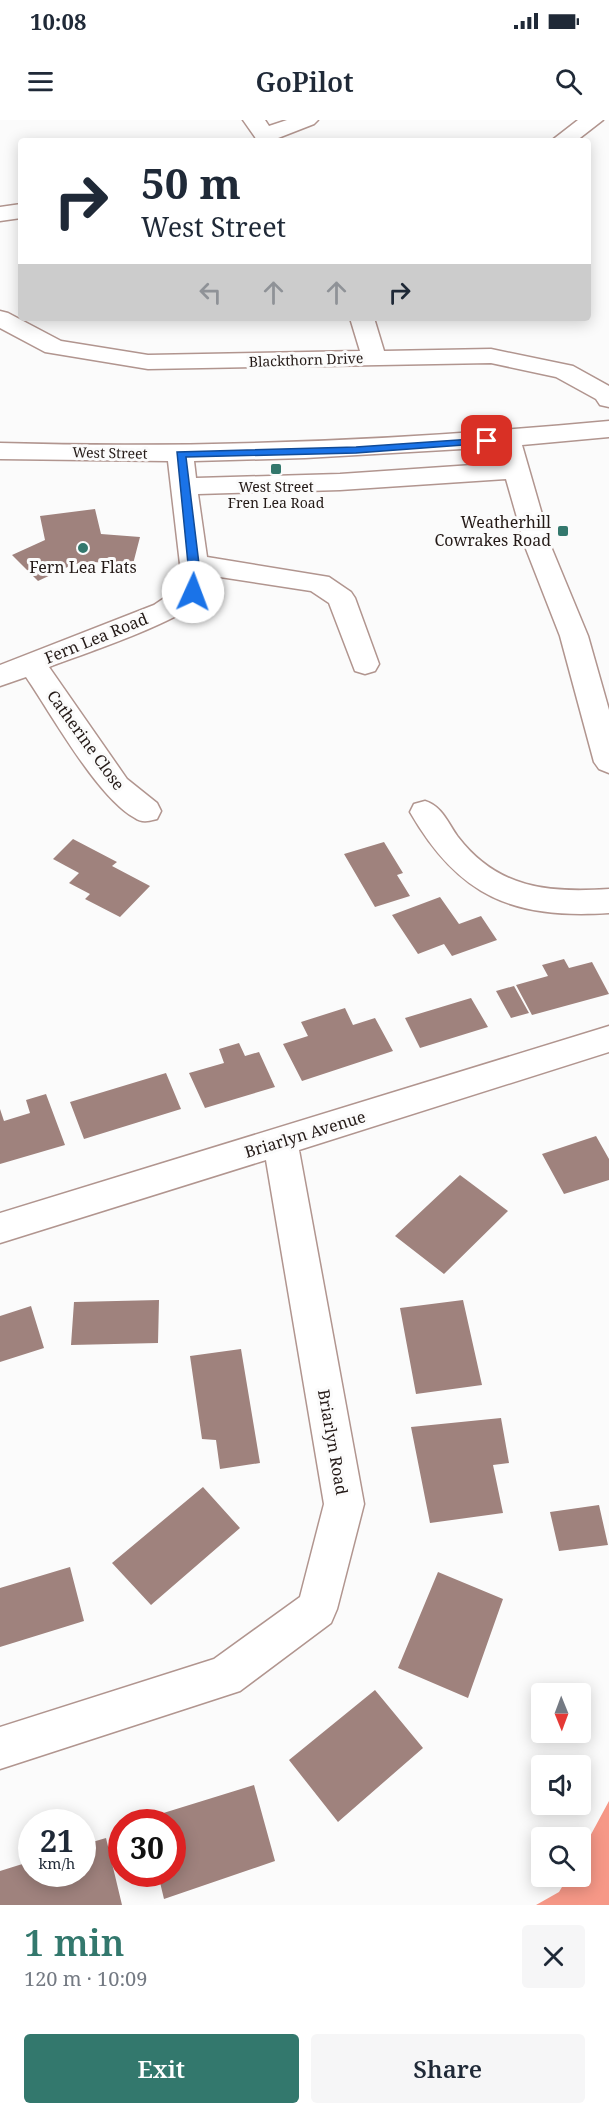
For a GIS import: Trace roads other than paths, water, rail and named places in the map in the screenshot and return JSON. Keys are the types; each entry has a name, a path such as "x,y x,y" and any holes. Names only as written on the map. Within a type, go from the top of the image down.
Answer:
{"street":[{"path":"254,120 266,135 307,120"},
{"path":"566,138 592,120"},
{"path":"0,214 18,211"},
{"name":"Blackthorn Drive","path":"0,318 54,347 148,362 491,356 564,371 607,395 609,400"},
{"path":"363,321 374,358"},
{"name":"West Street","path":"0,451 180,454 356,450 609,429"},
{"path":"508,439 539,549 574,636 609,762"},
{"name":"Fern Lea Road","path":"0,676 164,611 193,592 194,564 180,454"},
{"path":"184,486 340,482 517,470"},
{"path":"194,564 319,583 341,598 365,664"},
{"name":"Catherine Close","path":"32,664 116,787 146,811"},
{"path":"425,812 455,854 488,881 525,898 572,904 609,901"},
{"name":"Briarlyn Avenue","path":"0,1228 609,1039"},
{"name":"Briarlyn Road","path":"0,1748 225,1676 317,1609 344,1504 280,1142"}],"place":[{"name":"West Street Fren Lea Road","path":"276,469"},
{"name":"Weatherhill Cowrakes Road","path":"563,531"},
{"name":"Fern Lea Flats","path":"83,548"}]}
